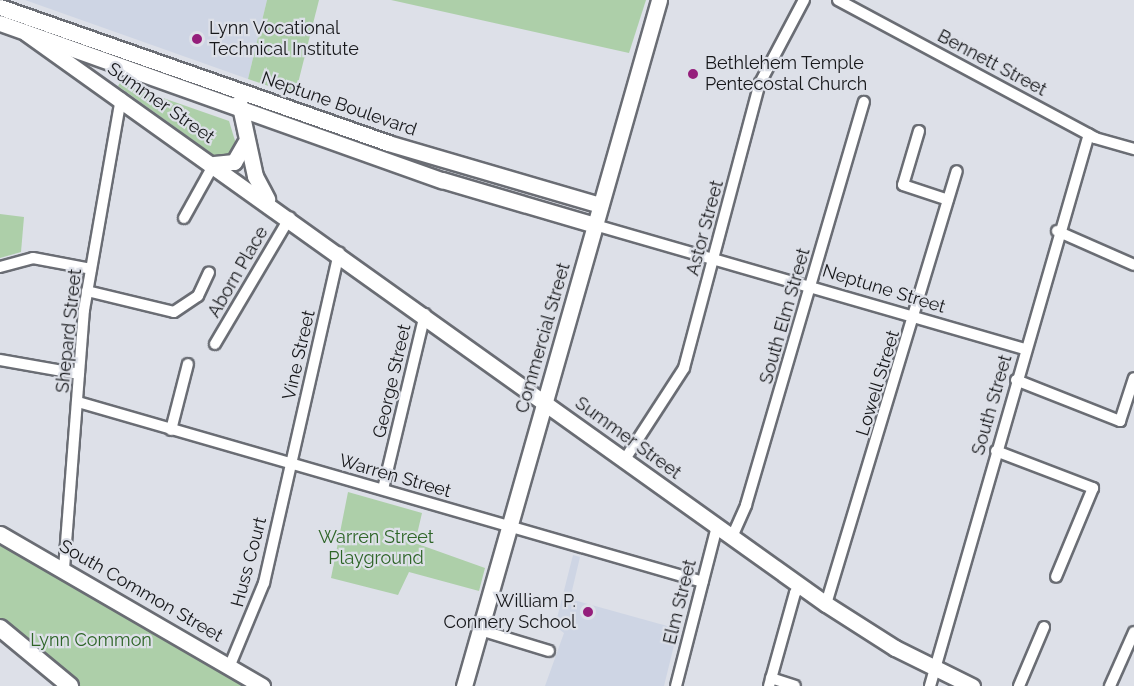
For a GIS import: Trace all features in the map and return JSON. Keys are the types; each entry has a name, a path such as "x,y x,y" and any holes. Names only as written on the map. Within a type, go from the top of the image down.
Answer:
{"main road":[{"name":"Commercial Street","path":"464,686 659,0"},
{"name":"Neptune Boulevard","path":"0,7 424,154 600,205"},
{"path":"0,24 239,110 594,225"},
{"name":"Summer Street","path":"26,33 290,217 826,604 936,670 972,686"},
{"name":"Summer Street","path":"241,90 239,110 245,143 258,185 272,205"},
{"path":"214,164 234,162 245,143"},
{"name":"South Common Street","path":"0,534 64,568 262,686"},
{"path":"0,628 60,683"}],"street":[{"name":"Astor Street","path":"625,459 680,376 714,259 760,83 804,0"},
{"name":"Bennett Street","path":"838,0 1089,134 1134,149"},
{"name":"Shepard Street","path":"64,568 87,291 121,98"},
{"name":"South Elm Street","path":"732,537 811,284 864,102"},
{"path":"919,132 903,185 948,200"},
{"name":"South Street","path":"930,686 1057,231 1089,134"},
{"path":"184,218 214,164"},
{"name":"Lowell Street","path":"826,604 915,317 957,171"},
{"name":"Aborn Place","path":"215,344 290,217"},
{"name":"Neptune Street","path":"594,225 811,284 1024,349"},
{"path":"1057,231 1134,265"},
{"name":"Vine Street","path":"291,464 339,252"},
{"path":"0,267 33,258 91,269"},
{"path":"87,291 174,312 198,296 209,272"},
{"name":"George Street","path":"383,489 425,314"},
{"path":"0,360 79,374"},
{"path":"171,430 188,364"},
{"path":"1016,380 1120,421 1134,378"},
{"name":"Warren Street","path":"78,402 703,582"},
{"path":"996,451 1093,488 1056,577"},
{"name":"Huss Court","path":"230,665 262,589 291,464"},
{"name":"Elm Street","path":"676,686 717,526"},
{"path":"795,686 770,682 795,593 801,586"},
{"path":"1019,686 1044,627"},
{"path":"480,630 549,651"},
{"path":"1110,686 1134,632"}],"shaded area":[{"name":"Lynn Vocational Technical Institute","path":"25,0 267,0 248,79"},
{"name":"William P. Connery School","path":"573,555 580,557 570,599 678,629 664,686 545,686 564,633 555,626"}],"green space":[{"path":"267,0 319,0 295,95 248,79"},
{"path":"391,0 646,0 629,53"},
{"path":"120,83 229,121 236,144 231,155 215,156 118,86"},
{"path":"0,214 24,217 21,252 0,258"},
{"name":"Warren Street Playground","path":"348,492 422,513 415,543 485,568 479,591 409,572 398,595 331,578"},
{"name":"Lynn Common","path":"0,542 250,686 78,686 0,622"}],"place":[{"name":"Lynn Vocational Technical Institute","path":"197,39"},
{"name":"Bethlehem Temple Pentecostal Church","path":"693,74"},
{"name":"William P. Connery School","path":"588,612"}]}
